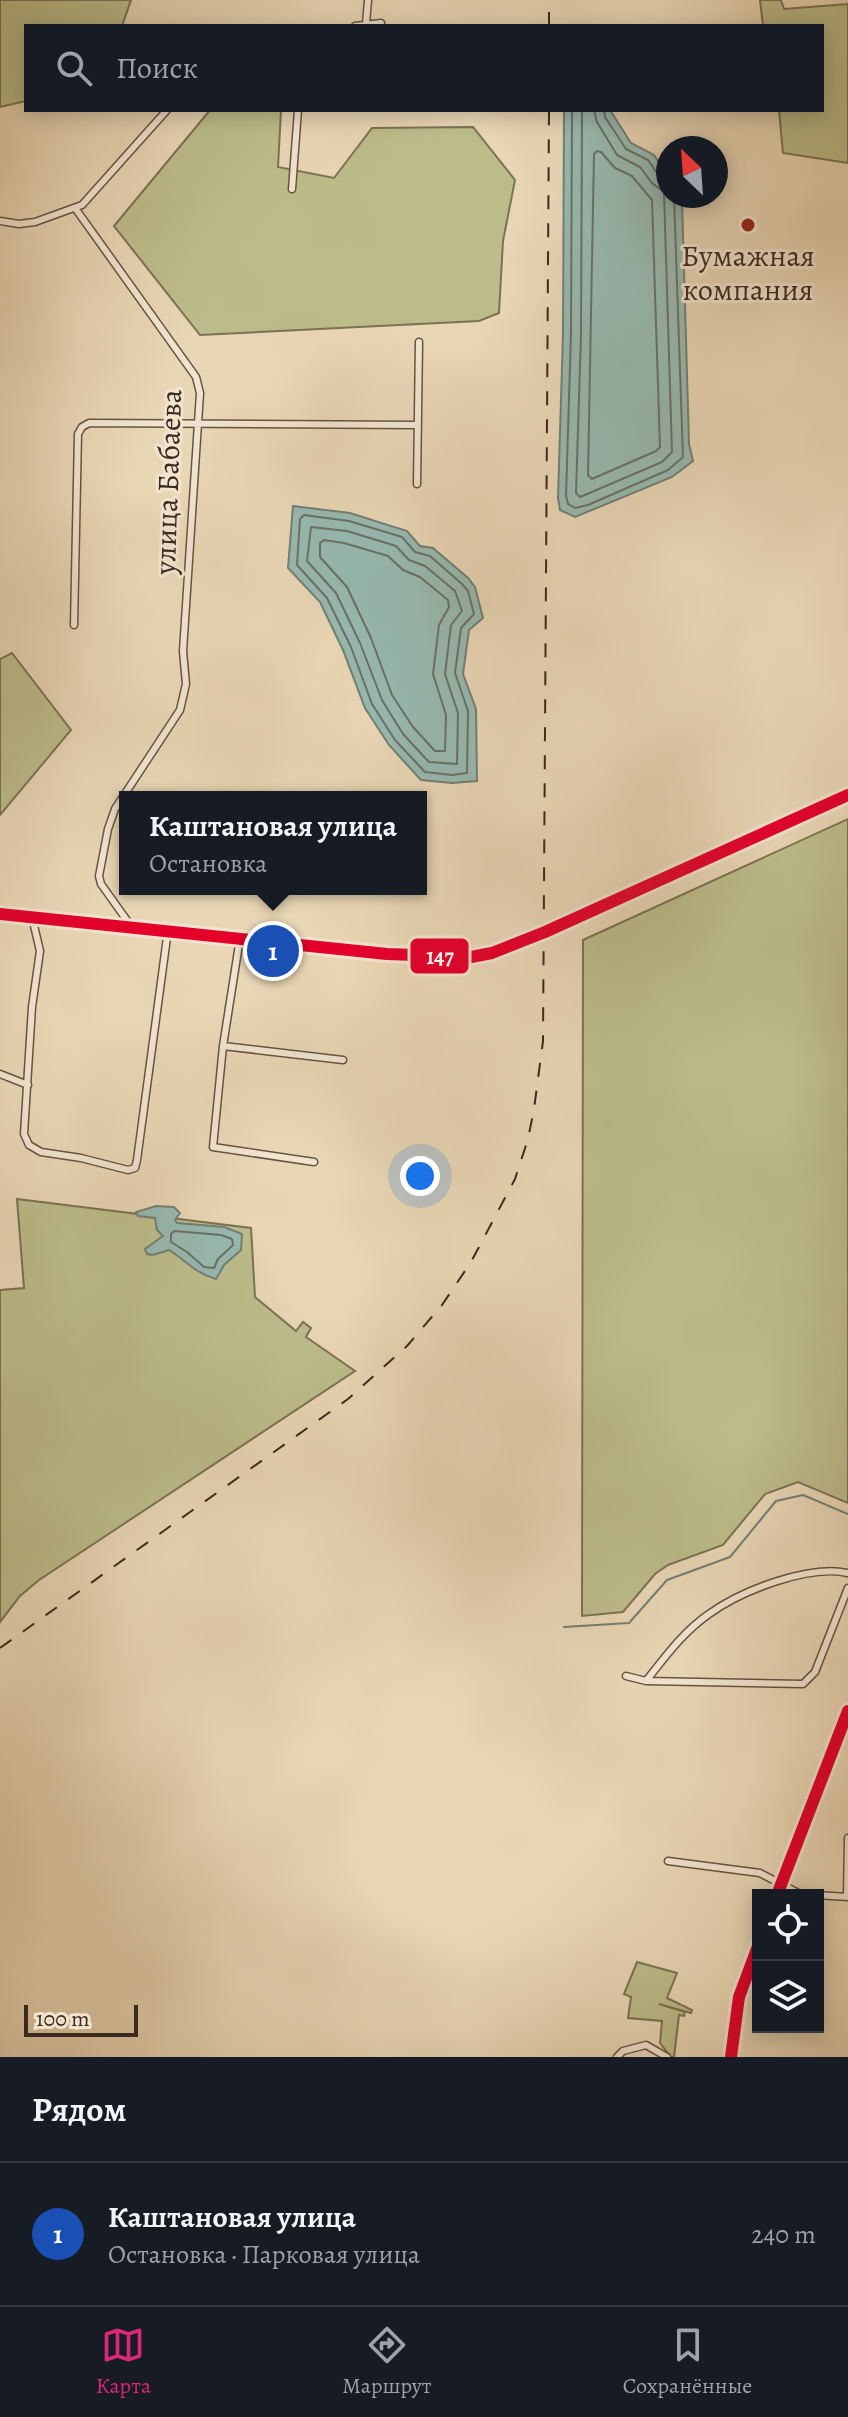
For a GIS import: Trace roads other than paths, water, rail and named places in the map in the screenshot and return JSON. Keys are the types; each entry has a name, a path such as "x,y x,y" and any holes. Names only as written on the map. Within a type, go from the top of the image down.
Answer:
{"main road":[{"path":"0,914 451,959 492,953 545,932 848,795"}],"street":[{"path":"368,0 366,24 381,23"},
{"path":"0,221 19,224 35,222 75,208 94,192 165,112"},
{"path":"292,189 298,112"},
{"name":"улица Бабаева","path":"75,208 196,377 200,393 183,651 186,684 180,710 127,791"},
{"path":"417,484 419,342"},
{"path":"74,625 78,434 82,427 89,423 416,425"},
{"name":"улица Бабаева","path":"119,803 108,829 99,876 101,884 131,926"},
{"path":"32,917 40,951 32,1007 24,1134 29,1145 41,1152 128,1170 135,1168 168,930"},
{"path":"240,938 223,1046 213,1147 314,1162"},
{"path":"223,1046 343,1060"},
{"path":"0,1074 28,1085"},
{"path":"646,1681 678,1641 710,1613 771,1582 805,1574 848,1573"},
{"path":"626,1676 646,1681 803,1684 815,1672 848,1588"},
{"path":"779,1889 848,1711"},
{"path":"668,1861 760,1873 800,1894 847,1897 848,1838"},
{"path":"731,2057 739,1997 752,1961"},
{"path":"617,2057 623,2051 646,2045 667,2057"}],"water":[{"path":"564,112 611,112 631,143 656,158 656,208 682,208 689,444 693,461 672,477 575,517 560,510 563,334"},
{"path":"293,506 350,513 407,531 420,546 433,548 475,587 483,618 469,630 463,674 476,709 477,781 452,783 421,780 389,745 365,708 343,650 320,602 288,568"},
{"path":"156,1206 174,1207 180,1213 175,1220 177,1223 224,1227 242,1234 241,1250 224,1265 216,1279 196,1270 169,1250 147,1254 145,1249 163,1236 157,1230 155,1218 138,1216 136,1212"}],"waterway":[{"path":"564,1627 629,1623 667,1580 730,1557 776,1501 803,1495 848,1514"}],"railway":[{"path":"549,0 549,24"},
{"path":"0,1648 348,1399 407,1346 442,1305 471,1262 515,1179 528,1139 543,1041 549,112"}],"place":[{"name":"Бумажная компания","path":"748,225"},
{"name":"Каштановая улица","path":"273,951"}]}
